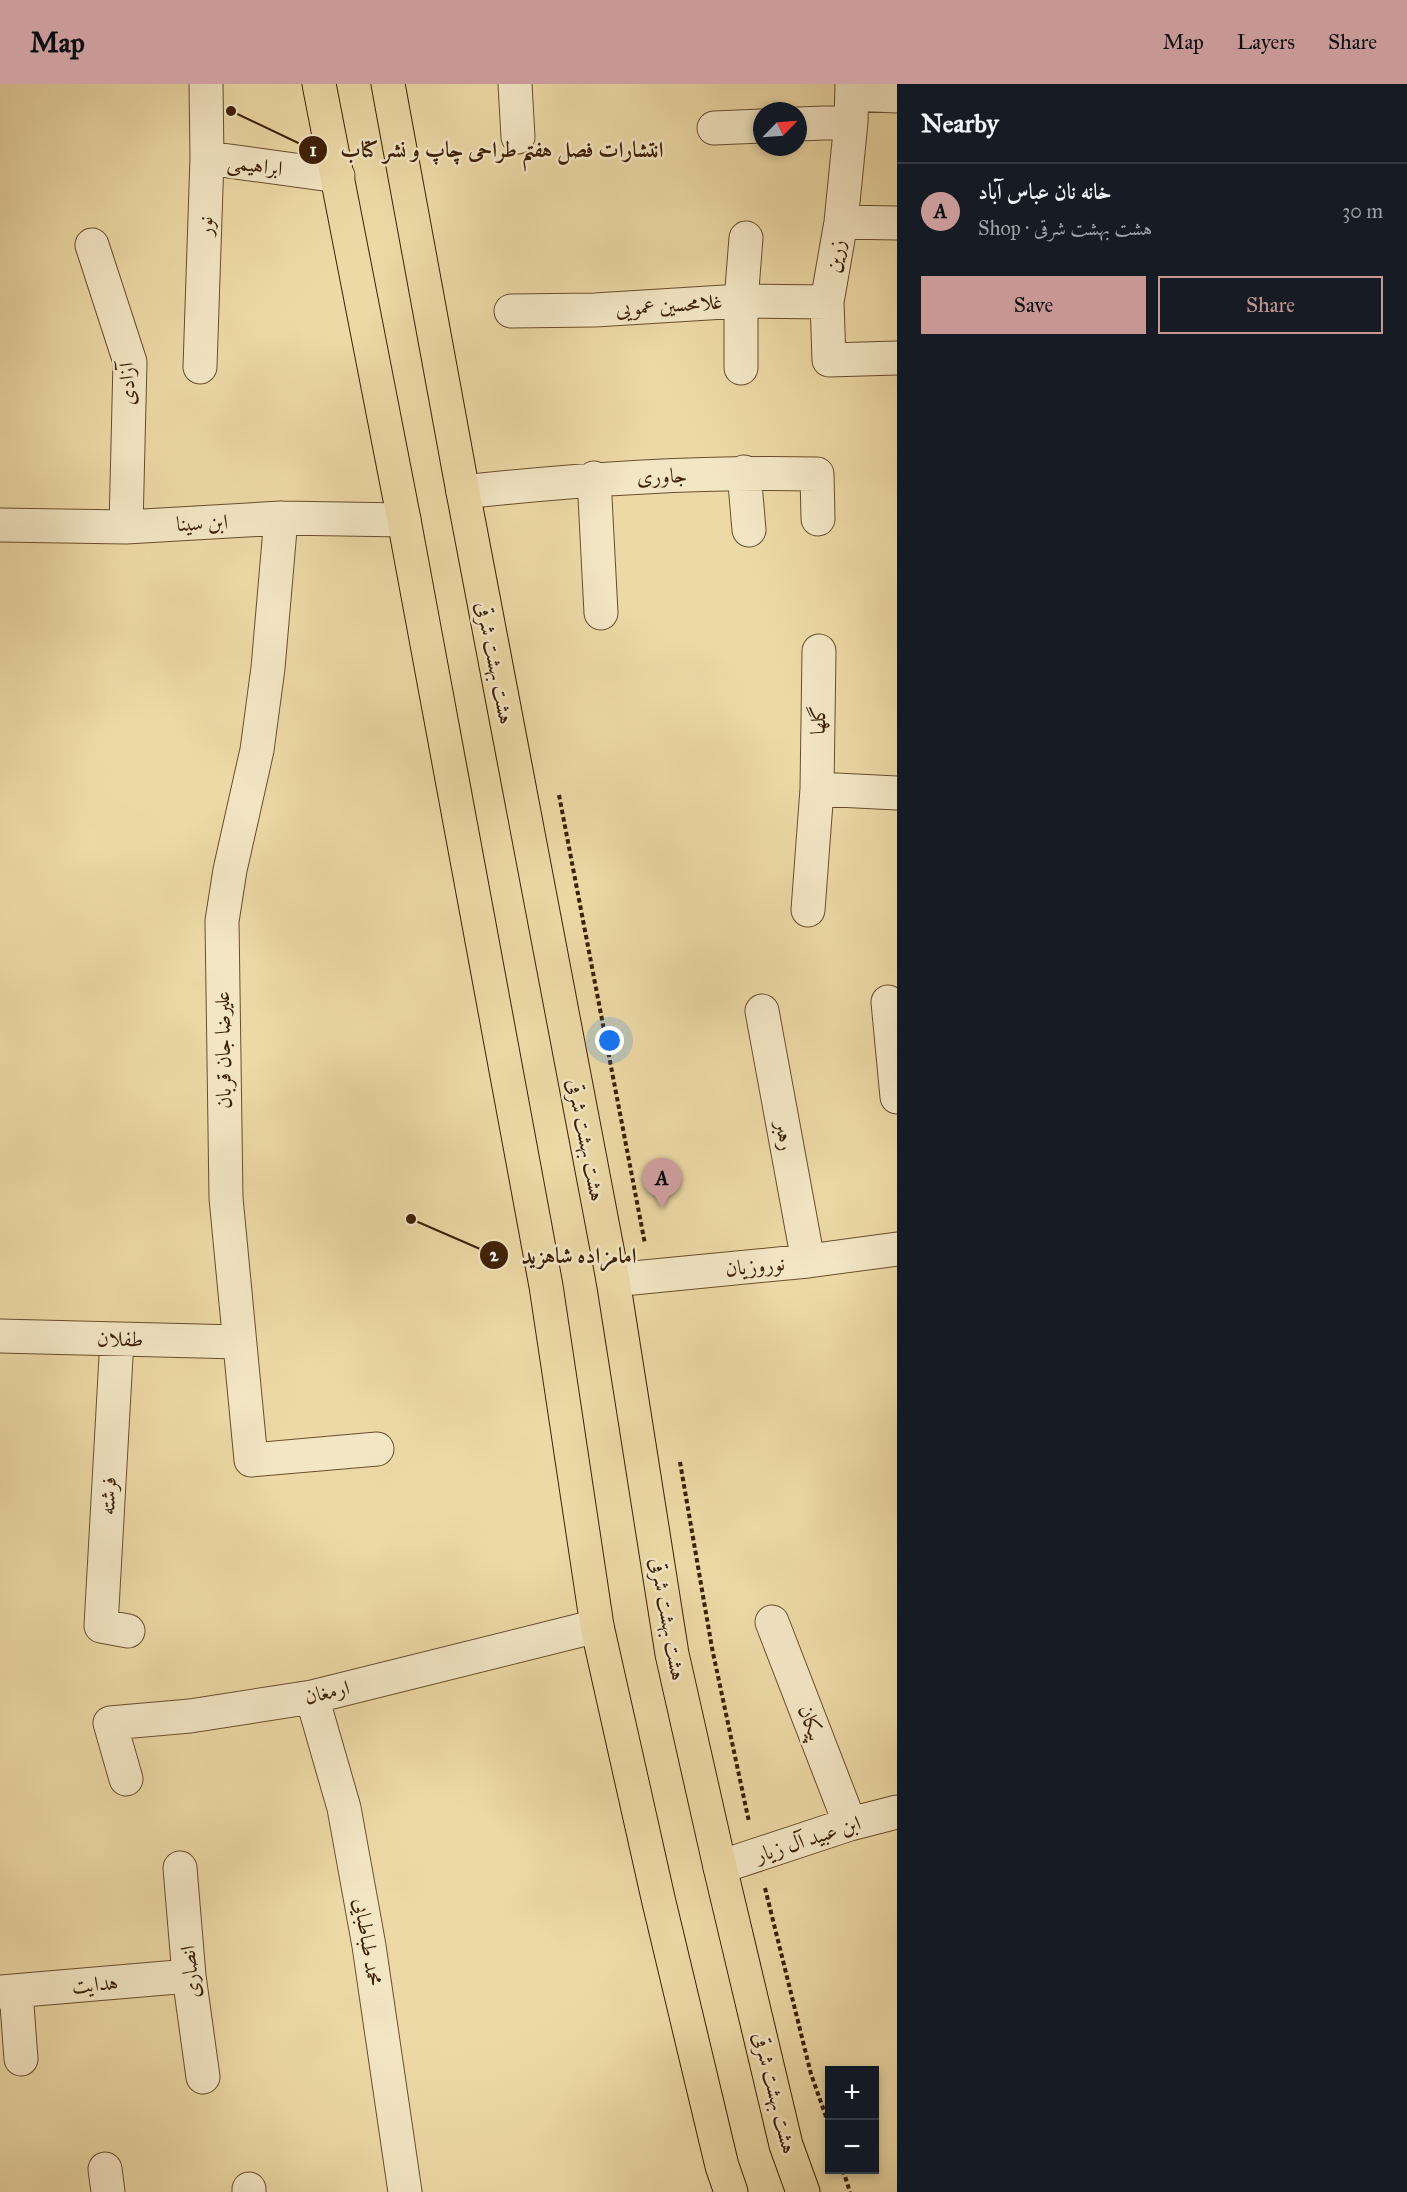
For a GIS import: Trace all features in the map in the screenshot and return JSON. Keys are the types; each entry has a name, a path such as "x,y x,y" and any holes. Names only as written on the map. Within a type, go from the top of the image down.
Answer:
{"main road":[{"path":"319,84 404,520 546,1286 597,1626 658,1898 730,2192"},
{"name":"هشت بهشت شرقی","path":"388,84 613,1280 672,1654 786,2145 803,2192"}],"street":[{"name":"نور","path":"200,367 207,158 206,84"},
{"path":"515,84 518,137"},
{"path":"807,120 852,100 897,96"},
{"name":"زرین","path":"852,100 841,222 827,302 829,360 897,358"},
{"path":"714,128 753,126"},
{"name":"ابراهیمی","path":"207,158 338,176"},
{"path":"841,222 897,223"},
{"path":"741,368 741,301 746,238"},
{"name":"آزادی","path":"92,245 130,362 126,527"},
{"name":"غلامحسین عمویی","path":"511,311 595,310 741,301 827,302"},
{"name":"جاوری","path":"463,492 594,478 744,472 817,474 818,519"},
{"path":"744,472 749,530"},
{"path":"594,478 601,613"},
{"name":"ابن سینا","path":"0,525 126,527 281,518 404,520"},
{"name":"علیرضا جان قربان","path":"281,518 268,668 257,750 230,870 222,921 226,1197 251,1460 377,1449"},
{"name":"گلها","path":"808,910 817,789 819,651"},
{"path":"817,789 897,793"},
{"path":"888,1002 897,1097"},
{"name":"رهبر","path":"762,1011 807,1261"},
{"name":"نوروزیان","path":"613,1280 807,1261 897,1249"},
{"name":"طفلان","path":"0,1336 239,1342"},
{"name":"فرشته","path":"117,1339 101,1626 128,1631"},
{"name":"پیکان","path":"772,1622 850,1824"},
{"name":"ارمغان","path":"126,1779 111,1723 190,1716 312,1697 597,1626"},
{"name":"محمد طباطبایی","path":"312,1697 345,1808 369,1946 405,2192"},
{"name":"ابن عبید آل زیار","path":"720,1868 850,1824 897,1812"},
{"name":"انصاری","path":"180,1868 189,1976 203,2077"},
{"name":"هدایت","path":"8,1991 189,1976"},
{"path":"8,1991 21,2058"}],"path":[{"path":"845,2174 850,2192"}],"place":[{"name":"انتشارات فصل هفتم طراحی چاپ و نشر کتاب","path":"231,111"},
{"name":"خانه نان عباس آباد","path":"662,1208"},
{"name":"امامزاده شاهزید","path":"411,1219"}]}
